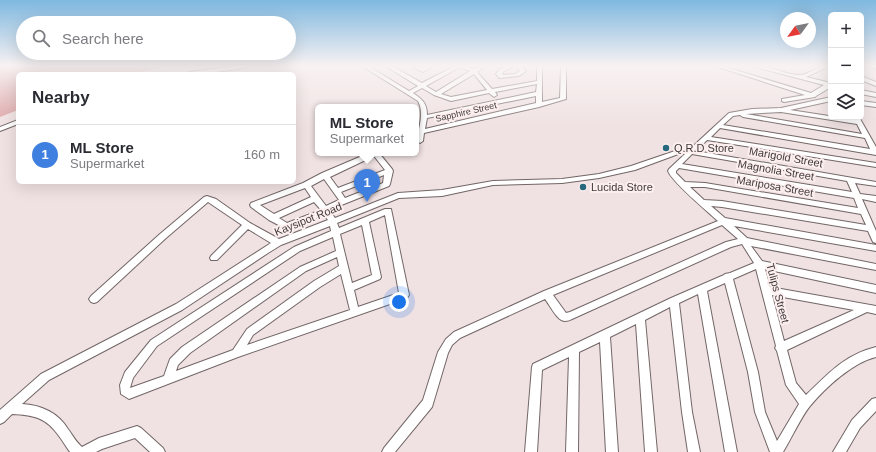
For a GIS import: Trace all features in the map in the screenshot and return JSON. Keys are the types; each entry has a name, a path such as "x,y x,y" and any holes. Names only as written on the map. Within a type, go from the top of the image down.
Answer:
{"street":[{"name":"Sapphire Street","path":"399,87 420,100 424,106 425,117 421,132 564,99 564,87"},
{"path":"409,93 419,87"},
{"path":"426,87 436,94 451,99 514,87"},
{"path":"436,94 447,87"},
{"path":"488,87 500,102"},
{"path":"539,87 539,105"},
{"path":"785,87 813,96"},
{"path":"784,100 813,96 827,87"},
{"path":"425,117 540,93"},
{"path":"864,93 876,95"},
{"path":"675,167 734,113 780,110 828,100"},
{"path":"864,103 876,105"},
{"path":"780,110 828,116"},
{"path":"734,113 868,137"},
{"path":"858,120 876,152"},
{"path":"0,129 16,123"},
{"path":"720,126 876,152"},
{"path":"420,141 421,132"},
{"path":"706,138 876,165"},
{"name":"Kaysipot Road","path":"0,418 45,377 179,307 198,296 241,264 278,243 398,196 442,193 493,183 562,181 599,176 633,168 680,151 692,152"},
{"name":"Marigold Street","path":"692,152 876,184"},
{"path":"368,156 306,185 254,205 286,226 386,184 389,171"},
{"path":"377,156 389,171"},
{"name":"Tulips Street","path":"675,167 673,174 744,241 759,264 791,385 805,403"},
{"name":"Magnolia Street","path":"675,167 876,199"},
{"path":"337,191 389,171"},
{"path":"325,175 343,201"},
{"path":"850,180 876,240"},
{"name":"Mariposa Street","path":"682,184 706,185 864,212"},
{"path":"306,185 333,221 355,313"},
{"path":"272,218 316,198"},
{"path":"94,299 205,200 208,199 246,225 278,243"},
{"path":"702,202 871,229"},
{"path":"388,211 404,295 237,353 129,394 125,390 125,385 129,375 154,343 297,249 336,232 388,211"},
{"path":"349,288 377,277 365,220"},
{"path":"388,452 398,442 412,421 428,403 443,352 449,342 457,335 547,294 724,221 876,248"},
{"path":"214,258 246,225"},
{"path":"547,294 560,313 565,317 729,244 744,241 876,267"},
{"path":"168,378 174,362 186,350 303,269 341,252"},
{"path":"532,452 537,366 574,350 674,301 728,276 759,264 876,289"},
{"path":"237,353 250,332 317,284 344,267"},
{"path":"728,276 753,372 760,412 776,452"},
{"path":"702,289 731,452"},
{"path":"767,290 876,310"},
{"path":"674,301 687,412 694,452"},
{"path":"780,348 865,309"},
{"path":"640,318 651,452"},
{"path":"605,335 612,452"},
{"path":"572,452 574,350"},
{"path":"776,452 805,403 840,369 864,355 876,352"},
{"path":"839,452 856,424 876,404"},
{"path":"10,409 30,409 49,415 62,429 72,448 78,452"},
{"path":"85,452 99,444 137,432 159,452"}],"shaded area":[{"path":"0,87 16,87 16,111 0,117"}],"place":[{"name":"Q.R.D Store","path":"666,148"},
{"name":"Lucida Store","path":"583,187"},
{"name":"ML Store","path":"367,202"}]}
